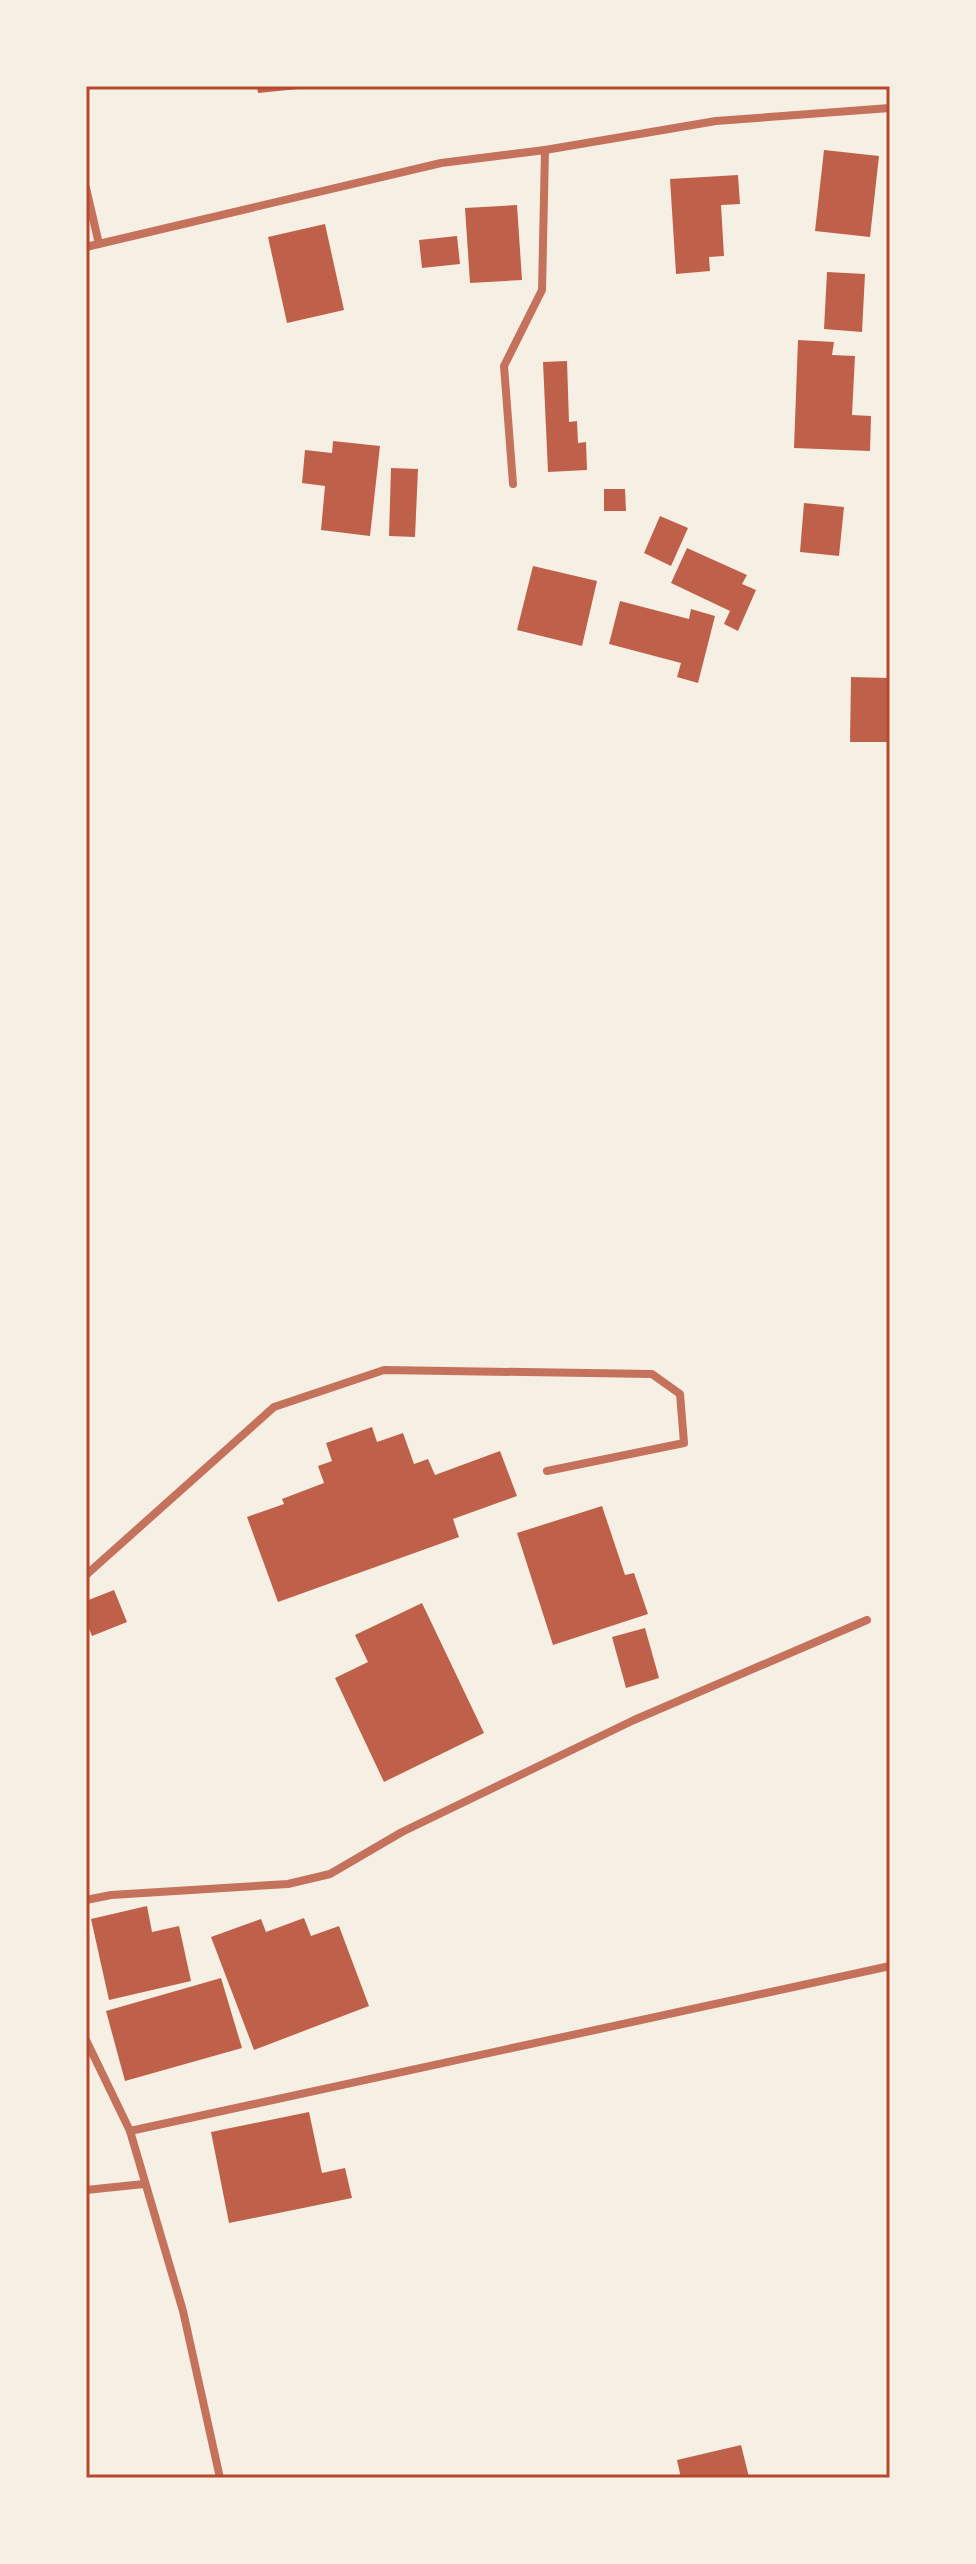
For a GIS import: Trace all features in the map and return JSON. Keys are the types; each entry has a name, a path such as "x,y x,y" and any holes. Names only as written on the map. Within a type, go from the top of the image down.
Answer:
{"street":[{"path":"86,247 441,163 545,150 716,121 890,108"},
{"path":"513,484 504,366 542,290 545,150"},
{"path":"86,188 99,244"},
{"path":"86,1575 274,1407 384,1370 652,1374 680,1394 684,1443 547,1471"},
{"path":"86,1900 111,1895 288,1884 330,1874 402,1832 634,1720 867,1620"},
{"path":"130,2131 890,1966"},
{"path":"86,2040 130,2131 183,2311 220,2478"},
{"path":"86,2190 144,2184"}],"building":[{"path":"257,86 308,86 308,88 258,93"},
{"path":"824,150 879,156 870,237 815,231"},
{"path":"738,175 740,204 721,205 724,256 709,257 710,271 676,274 670,179"},
{"path":"517,205 522,280 470,283 465,208"},
{"path":"325,224 344,310 287,323 268,237"},
{"path":"457,236 460,264 422,268 419,240"},
{"path":"827,272 865,274 862,332 824,329"},
{"path":"798,340 834,342 832,355 855,356 852,415 871,416 870,451 794,448"},
{"path":"567,361 569,422 577,421 578,443 586,442 587,470 548,472 543,362"},
{"path":"333,441 380,446 370,536 321,530 325,486 302,483 305,450 332,453"},
{"path":"391,468 418,469 415,537 389,536"},
{"path":"604,489 625,489 626,511 604,511"},
{"path":"804,503 844,507 839,556 800,552"},
{"path":"660,516 688,528 671,566 644,553"},
{"path":"687,548 747,575 742,584 756,590 738,631 724,624 730,611 671,583"},
{"path":"533,566 597,581 582,646 517,630"},
{"path":"620,601 689,619 691,609 715,616 698,683 677,677 681,663 609,644"},
{"path":"851,677 890,678 890,742 850,742"},
{"path":"372,1427 377,1442 403,1433 414,1464 428,1459 435,1475 500,1451 517,1496 453,1519 459,1537 278,1602 247,1517 284,1504 282,1499 324,1483 318,1466 332,1461 326,1443"},
{"path":"602,1506 625,1575 634,1573 648,1614 553,1645 517,1533"},
{"path":"114,1590 127,1622 92,1636 86,1621 86,1601"},
{"path":"422,1603 484,1733 384,1782 335,1678 368,1662 355,1635"},
{"path":"645,1628 659,1678 626,1688 612,1637"},
{"path":"147,1906 152,1932 179,1926 191,1981 109,2000 91,1919"},
{"path":"304,1918 311,1936 339,1926 369,2006 254,2050 211,1937 261,1919 266,1932"},
{"path":"221,1978 242,2048 125,2081 106,2011"},
{"path":"309,2112 322,2173 345,2168 352,2198 229,2223 211,2132"},
{"path":"741,2445 749,2477 681,2478 677,2460"}]}
